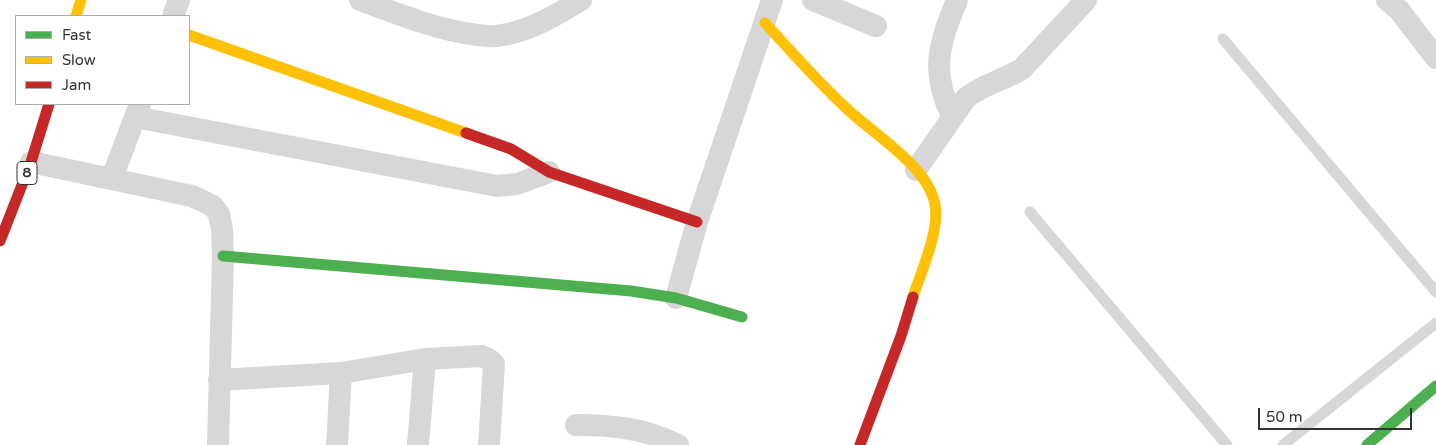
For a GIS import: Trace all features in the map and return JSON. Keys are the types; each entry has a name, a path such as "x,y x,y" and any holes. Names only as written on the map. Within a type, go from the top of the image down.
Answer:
{"main road":[{"path":"76,15 81,0"},
{"path":"765,23 854,116 916,170 927,184 935,202 937,216 901,336 860,445"},
{"path":"190,34 511,149 549,172 697,222"},
{"name":"8","path":"0,241 31,162 49,105"},
{"path":"223,256 631,291 676,298 742,317"},
{"path":"1367,445 1436,386"}],"street":[{"path":"173,15 180,0"},
{"path":"360,0 421,23 466,34 495,37 524,30 560,14 581,0"},
{"path":"676,298 697,222 772,0"},
{"path":"813,0 876,26"},
{"path":"952,116 941,89 938,74 939,54 957,0"},
{"path":"916,170 966,98 976,89 1022,69 1086,0"},
{"path":"1387,0 1399,10 1436,58"},
{"path":"112,178 138,111 497,186 517,184 549,172"},
{"path":"31,162 203,199 220,214 223,256 218,445"},
{"path":"219,380 341,373 425,359 482,356 494,364 489,445"},
{"path":"418,445 425,359"},
{"path":"337,445 341,373"},
{"path":"576,425 612,425 635,429 661,437 678,445"}],"lane":[{"path":"1222,39 1436,292"},
{"path":"1030,212 1227,445"},
{"path":"1282,445 1436,323"}],"traffic: fast":[{"path":"223,256 631,291 676,298 742,317"},
{"path":"1367,445 1436,386"}],"traffic: slow":[{"path":"76,15 81,0"},
{"path":"765,23 834,96 911,164 922,177 930,191 935,205 935,226 929,251 913,297"},
{"path":"190,35 466,133"}],"traffic: jam":[{"path":"0,241 31,162 49,105"},
{"path":"466,133 511,149 549,172 697,222"},
{"path":"860,445 901,336 913,297"}]}
